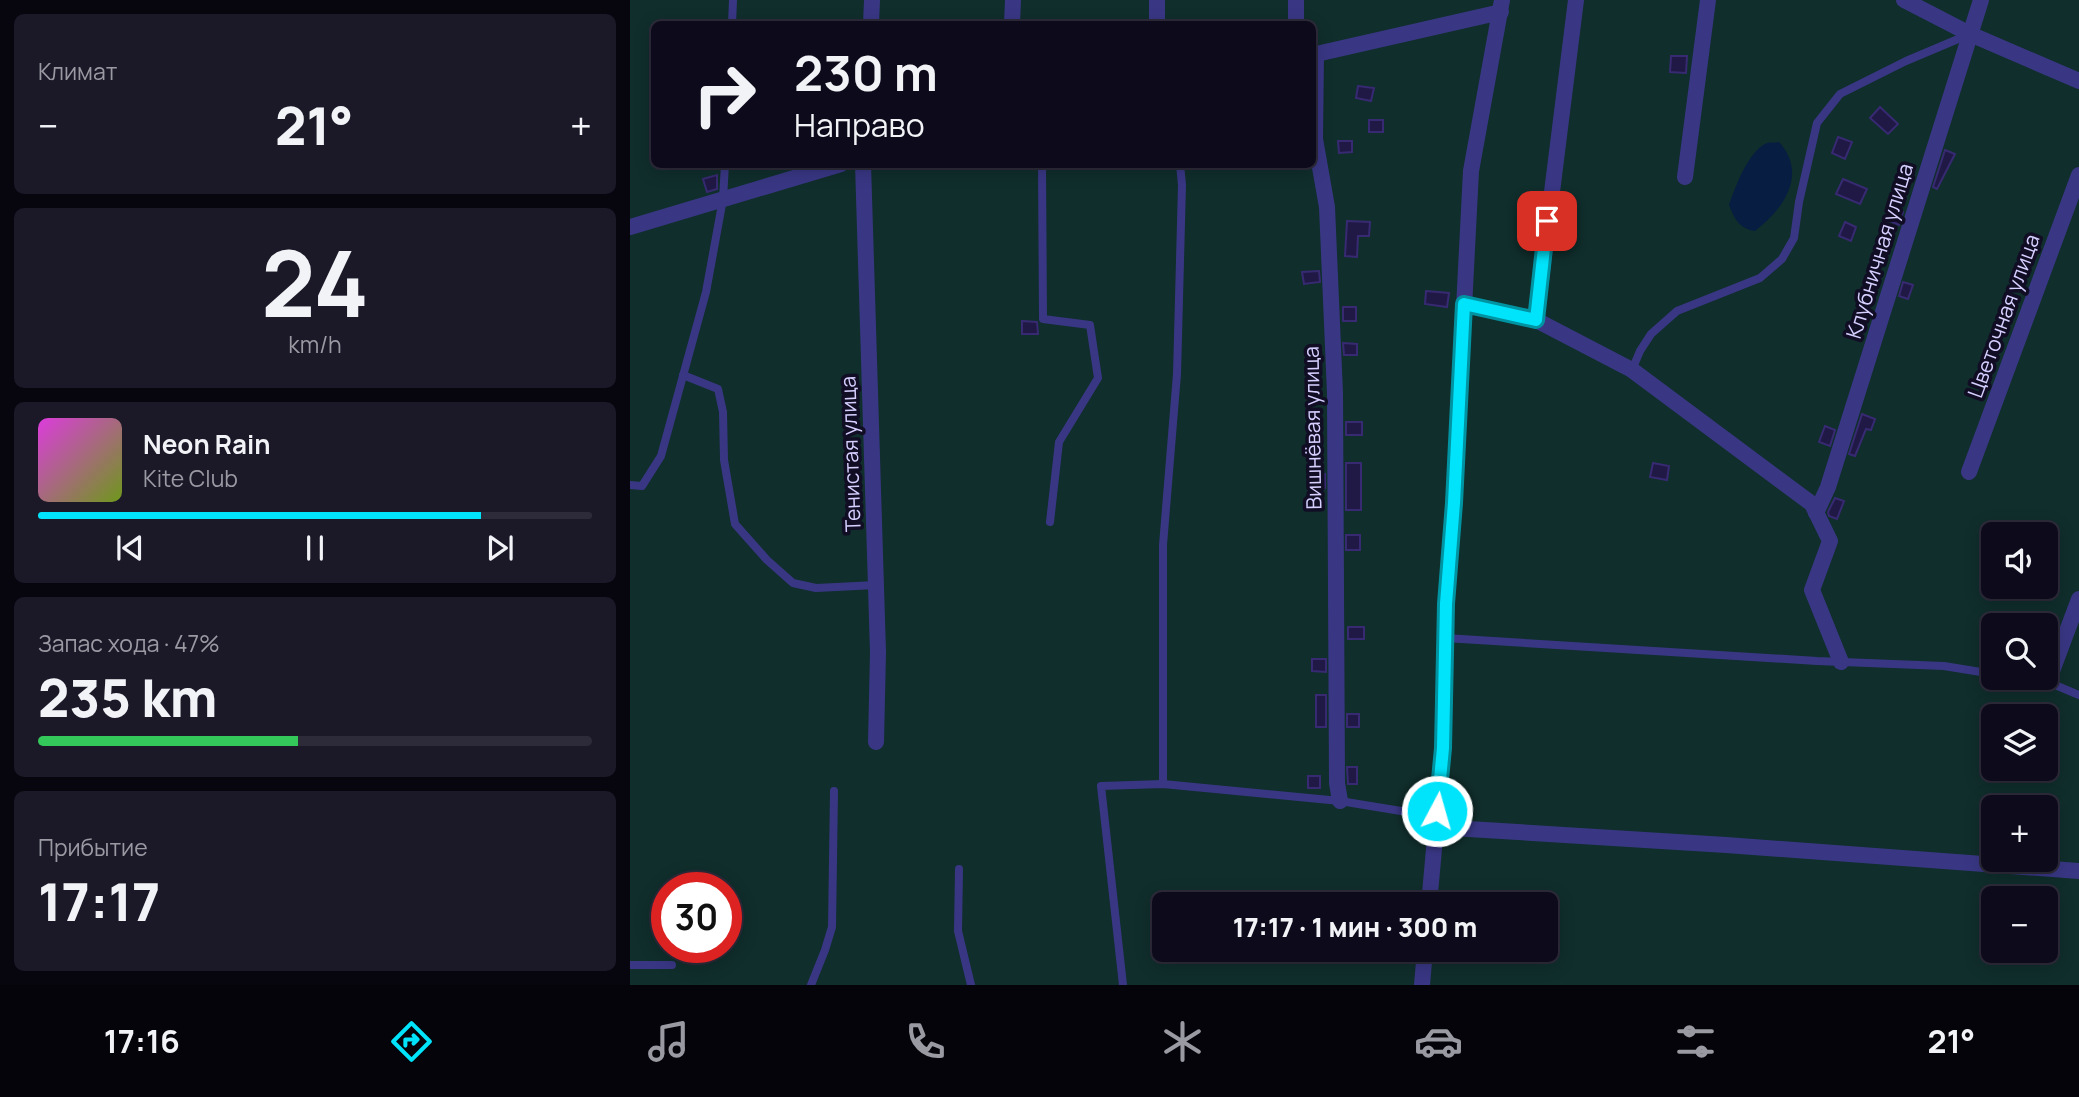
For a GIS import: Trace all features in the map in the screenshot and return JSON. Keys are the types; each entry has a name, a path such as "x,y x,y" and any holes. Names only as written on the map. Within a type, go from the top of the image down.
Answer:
{"street":[{"path":"871,21 872,0"},
{"path":"1012,21 1013,0"},
{"path":"1157,0 1157,21"},
{"path":"1296,0 1296,21"},
{"path":"1536,320 1576,0"},
{"path":"1685,177 1707,0"},
{"path":"1904,0 1970,34 2079,81"},
{"name":"Клубничная улица","path":"1816,513 1828,487 1981,0"},
{"path":"1316,54 1501,6 1471,171 1444,638 1443,748 1430,892"},
{"name":"Вишнёвая улица","path":"1316,145 1327,207 1335,393 1337,783 1340,801"},
{"path":"630,227 828,168"},
{"name":"Тенистая улица","path":"863,168 878,652 876,742"},
{"name":"Цветочная улица","path":"1969,472 2079,175"},
{"path":"1464,304 1536,320 1632,370 1812,503 1830,541 1812,590 1841,662"},
{"path":"2058,655 2079,599"},
{"path":"1437,819 1726,845 2079,871"},
{"path":"1422,985 1424,962"}],"lane":[{"path":"732,21 733,0"},
{"path":"1632,370 1651,334 1677,311 1760,278 1782,259 1794,238 1798,202 1816,123 1840,94 1906,61 1970,34"},
{"path":"630,485 642,486 661,457 706,292 723,199 725,168"},
{"path":"1042,168 1043,319 1090,325 1098,377 1059,442 1050,522"},
{"path":"1163,784 1163,545 1177,374 1180,168"},
{"path":"683,375 718,389 723,412 724,460 735,524 767,559 793,583 816,588 876,585"},
{"path":"1444,638 1944,666 1981,672"},
{"path":"2058,686 2079,695"},
{"path":"1123,985 1101,786 1163,784 1340,801 1437,819"},
{"path":"811,985 832,927 834,790"},
{"path":"958,869 958,931 971,985"},
{"path":"630,965 671,965"}],"green space":[{"path":"630,0 2079,0 2079,985 630,985"}],"water":[{"path":"1779,142 1792,166 1789,190 1783,202 1766,222 1755,231 1750,230 1738,222 1729,205 1743,171 1754,154 1767,143"}],"building":[{"path":"1671,56 1687,56 1686,73 1670,72"},
{"path":"1358,86 1374,88 1371,101 1356,98"},
{"path":"1880,107 1898,124 1888,134 1870,118"},
{"path":"1369,120 1383,120 1383,132 1369,132"},
{"path":"1838,137 1852,142 1845,159 1832,153"},
{"path":"1338,141 1352,141 1352,152 1339,153"},
{"path":"1945,150 1955,154 1937,189 1933,187"},
{"path":"717,175 717,189 707,192 703,179"},
{"path":"1843,179 1867,189 1860,204 1836,194"},
{"path":"1898,209 1903,212 1899,225 1892,222"},
{"path":"1347,221 1370,222 1369,236 1358,236 1357,257 1345,256"},
{"path":"1845,222 1856,227 1851,241 1839,236"},
{"path":"1319,271 1320,282 1304,284 1302,272"},
{"path":"1903,282 1913,285 1908,299 1899,296"},
{"path":"1426,291 1449,293 1447,307 1425,304"},
{"path":"1343,307 1356,307 1356,321 1343,321"},
{"path":"1022,321 1037,322 1038,334 1022,334"},
{"path":"1343,343 1357,344 1357,355 1344,355"},
{"path":"1862,414 1875,419 1871,430 1866,429 1855,456 1849,454"},
{"path":"1346,422 1362,422 1362,435 1346,435"},
{"path":"1825,426 1835,430 1830,446 1819,442"},
{"path":"1346,463 1361,463 1361,510 1346,510"},
{"path":"1653,463 1669,466 1667,480 1650,477"},
{"path":"1311,474 1325,474 1325,488 1311,487"},
{"path":"1835,498 1844,501 1837,519 1829,516 1828,512"},
{"path":"1346,535 1360,535 1360,550 1346,550"},
{"path":"1348,627 1364,627 1364,639 1348,639"},
{"path":"1312,659 1326,659 1326,672 1312,671"},
{"path":"1316,695 1326,695 1326,727 1316,727"},
{"path":"1347,714 1359,714 1359,727 1347,727"},
{"path":"1347,767 1357,767 1357,784 1348,784"},
{"path":"1308,776 1320,776 1320,788 1308,788"}],"route":[{"path":"1437,811 1443,748 1444,638 1464,304 1536,320 1547,221"}]}
